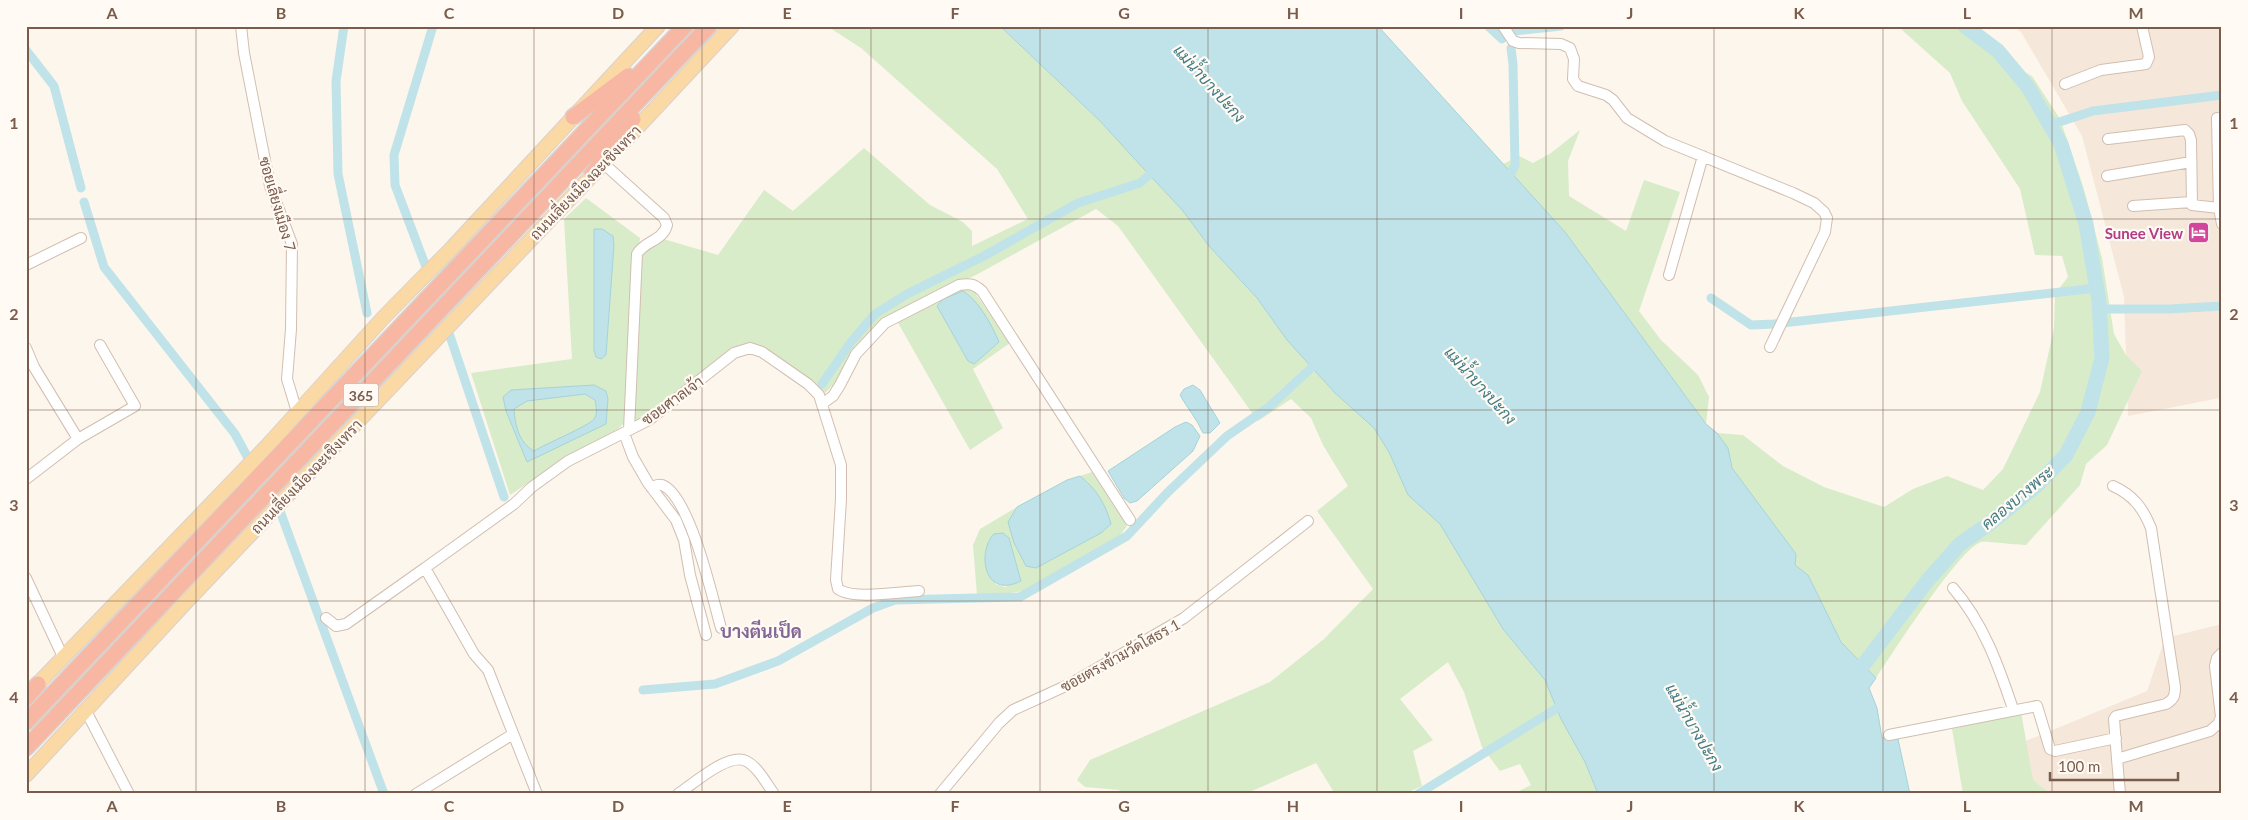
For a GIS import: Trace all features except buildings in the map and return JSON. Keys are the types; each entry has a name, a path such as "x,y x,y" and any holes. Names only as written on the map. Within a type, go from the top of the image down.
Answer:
{"highway":[{"name":"ถนนเลี่ยงเมืองฉะเชิงเทรา","path":"26,748 709,26"},
{"name":"365","path":"26,722 683,28"},
{"path":"573,117 661,51"},
{"path":"592,174 674,64"},
{"path":"26,697 38,684"},
{"path":"26,760 70,702"}],"main road":[{"name":"365","path":"38,684 297,412 383,318 451,249 658,26"},
{"name":"ถนนเลี่ยงเมืองฉะเชิงเทรา","path":"26,775 186,602 732,26"}],"street":[{"name":"ซอยเลี่ยงเมือง 7","path":"241,26 244,53 270,186 292,244 291,328 287,379 297,412"},
{"path":"2065,84 2101,70 2146,64 2149,57 2142,26"},
{"path":"1505,29 1519,43 1562,44 1570,48 1574,59 1573,79 1578,86 1606,95 1613,100 1626,118 1636,125 1665,141 1801,196 1824,212 1827,218 1826,232 1770,347"},
{"path":"2217,118 2219,208 2222,224"},
{"path":"2108,139 2186,130 2191,140 2191,202 2195,207 2219,208"},
{"path":"1669,275 1703,156"},
{"path":"2107,176 2192,162"},
{"path":"603,163 664,218 667,225 662,235 643,247 637,254 626,431 634,457 651,487 676,520 684,540 690,575 706,635"},
{"path":"2133,206 2191,202"},
{"path":"26,265 81,238"},
{"path":"822,404 832,396 840,385 856,354 885,323 959,285 974,284 982,291 1130,520"},
{"path":"26,479 78,439 135,406 100,345"},
{"path":"26,348 34,367 78,439"},
{"name":"ซอยศาลเจ้า","path":"326,618 336,626 346,624 514,504 532,487 568,461 649,420 729,357 745,348 762,352 808,384 819,395 839,458 841,473 836,580 838,589 844,593 861,594 919,591"},
{"path":"651,487 664,486 675,497 694,532 721,628"},
{"path":"2113,486 2125,491 2136,500 2144,511 2151,528 2175,687 2175,696 2166,704 2116,716 2114,719 2120,794"},
{"name":"ซอยตรงข้ามวัดโสธร 1","path":"940,794 999,723 1013,710 1070,684 1184,618 1308,521"},
{"path":"425,568 474,654 488,670 537,794"},
{"path":"26,578 64,657"},
{"path":"1953,588 1969,608 1983,634 2000,671 2013,709"},
{"path":"2117,760 2210,731 2218,724 2221,718 2215,666 2217,658 2222,653"},
{"path":"1889,735 2013,709 2037,706 2050,750 2116,738"},
{"path":"86,711 129,794"},
{"path":"416,794 513,734"},
{"path":"678,794 726,762 736,758 752,765 774,794"}],"shaded area":[{"path":"2013,26 2222,26 2222,396 2220,398 2128,416 2124,297 2082,136 2021,32"},
{"path":"2222,624 2222,794 2025,794 2016,745 2147,691 2165,638"}],"green space":[{"path":"827,26 1000,26 1100,121 1183,211 1209,246 1257,298 1287,340 1335,393 1374,427 1389,452 1408,495 1440,524 1503,629 1545,680 1561,719 1585,762 1598,794 1513,794 1531,785 1520,764 1500,771 1482,747 1464,692 1448,662 1400,699 1433,740 1413,751 1422,786 1404,794 1335,794 1316,763 1245,794 1123,794 1119,790 1085,787 1077,780 1090,760 1270,682 1324,639 1373,589 1317,511 1348,486 1323,445 1311,418 1291,399 1258,421 1118,226 1096,209 976,275 881,320 833,385 824,394 747,344 640,421 633,422 641,256 653,236 718,255 764,190 793,211 864,148 930,205 963,222 972,231 972,246 1028,219 997,169 861,48"},
{"path":"1904,26 1958,26 1999,58 2032,76 2060,119 2083,186 2102,258 2114,334 2126,355 2142,371 2107,445 2086,464 2080,485 2026,545 1981,542 1971,549 1942,582 1876,678 1841,642 1808,575 1795,565 1796,554 1732,468 1728,448 1717,433 1743,435 1783,466 1824,487 1884,507 1913,489 1947,476 1983,490 2003,469 2040,392 2054,328 2055,294 2068,277 2062,256 2035,255 2020,189 1962,101 1950,73 1902,30"},
{"path":"1580,130 1568,161 1569,196 1626,231 1644,180 1680,192 1639,311 1661,340 1698,375 1709,397 1706,424 1565,232 1503,164 1519,156 1533,163 1551,153"},
{"path":"586,198 640,238 625,422 618,429 569,456 510,495 471,373 572,359 564,219"},
{"path":"968,287 973,290 1010,343 973,369 1003,428 970,450 897,321 958,289","holes":["937,306 999,342 974,363 968,360"]},
{"path":"1092,472 1127,526 1118,538 1028,590 999,595 977,595 973,545 980,529 1017,507 1008,522 1088,482 1080,476","holes":["1003,534 1009,538 1021,581 1005,587 995,584"]},
{"path":"2021,712 2033,780 2050,794 1963,794 1952,729"}],"water":[{"name":"แม่น้ำบางปะกง","path":"1000,26 1378,26 1565,232 1706,424 1717,433 1728,448 1732,468 1796,554 1795,565 1808,575 1841,642 1876,678 1869,688 1877,708 1882,738 1898,739 1910,794 1598,794 1585,762 1561,719 1545,680 1503,629 1440,524 1408,495 1389,452 1374,428 1335,393 1287,340 1257,298 1209,246 1183,211 1100,121"},
{"path":"594,229 602,229 613,236 614,245 606,355 601,359 596,357 594,350"},
{"path":"963,291 980,307 999,342 974,364 968,361 937,306 943,299"},
{"path":"594,385 606,391 608,399 606,424 527,462 506,411 503,397 511,390","holes":["585,394 595,400 596,415 594,419 576,430 534,451 521,438 515,421 514,409 527,401"]},
{"path":"1193,385 1200,390 1220,423 1210,433 1203,433 1180,395 1184,389"},
{"path":"1186,422 1192,425 1200,436 1193,451 1137,501 1130,503 1124,498 1108,471 1175,427"},
{"path":"1080,476 1100,497 1111,524 1101,533 1036,568 1026,566 1014,543 1008,522 1017,507 1067,480"},
{"path":"1003,533 1009,538 1021,581 1008,585 998,584 991,579 985,561 989,542 994,534"}],"waterway":[{"path":"344,26 336,81 338,174 367,313"},
{"path":"426,267 395,185 394,155 433,26"},
{"path":"1488,26 1502,39"},
{"path":"1496,33 1561,26"},
{"name":"คลองบางพระ","path":"1851,681 1928,580 1960,544 1993,521 2036,486 2066,455 2088,412 2102,358 2099,301 2086,224 2061,144 2028,87 1998,51 1965,26"},
{"path":"1507,182 1515,165 1511,48"},
{"path":"26,50 54,86 81,188"},
{"path":"2050,125 2093,111 2222,95"},
{"path":"822,384 851,342 875,314 907,294 984,256 1078,203 1140,183 1157,168"},
{"path":"84,202 104,267 235,434 248,458"},
{"path":"1711,298 1751,325 2096,288"},
{"path":"2099,309 2169,309 2222,306"},
{"path":"450,336 504,497"},
{"path":"643,690 715,684 778,661 873,608 895,600 1020,597 1127,536 1167,493 1227,436 1269,407 1321,359"},
{"path":"280,511 384,794"},
{"path":"1418,794 1567,702"}],"place":[{"name":"Sunee View","path":"2199,233"}],"district":[{"name":"บางตีนเป็ด","path":"761,631"}]}
